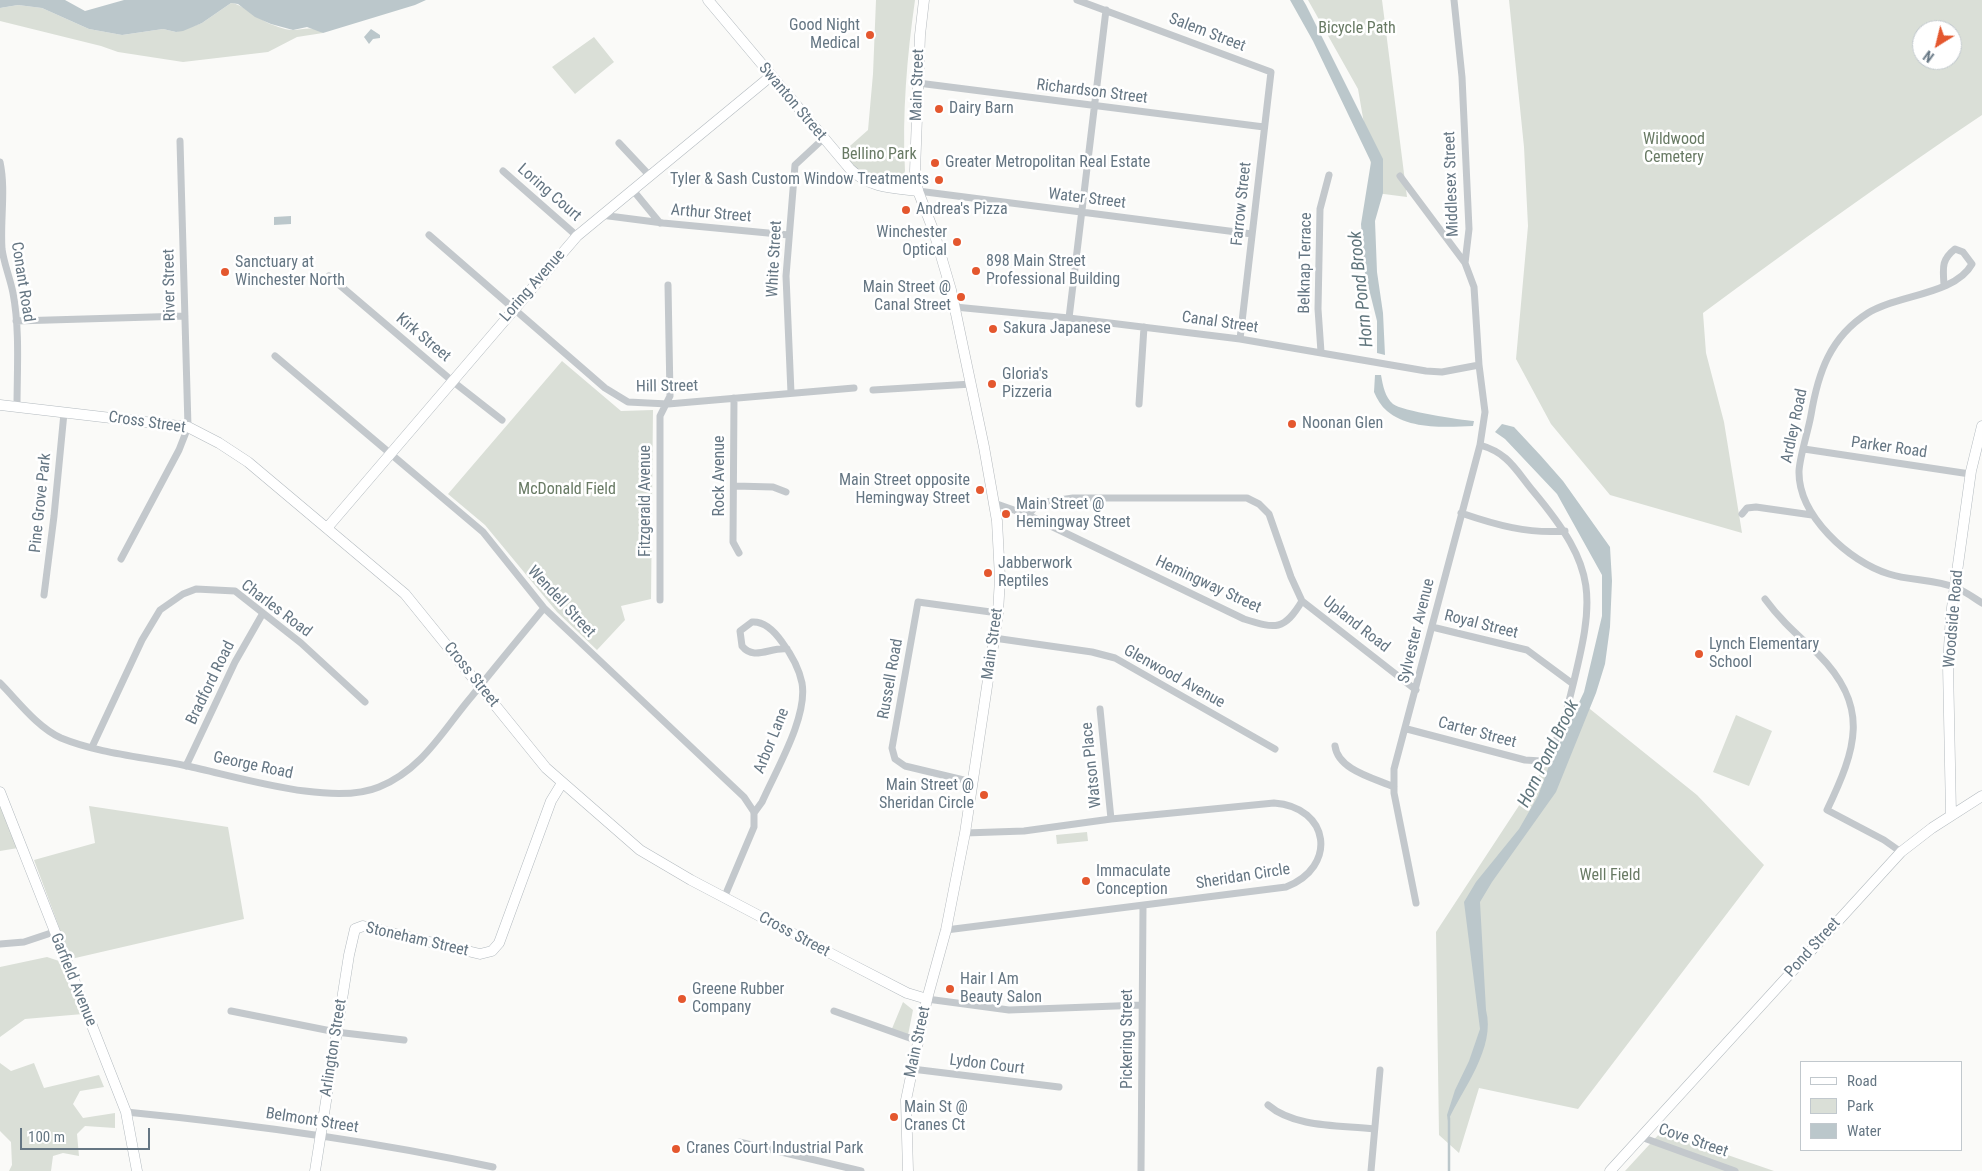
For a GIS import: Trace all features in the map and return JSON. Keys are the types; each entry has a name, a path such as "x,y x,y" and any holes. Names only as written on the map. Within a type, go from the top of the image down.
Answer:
{"street":[{"name":"Swanton Street","path":"708,0 841,162 862,180 886,188 918,191"},
{"name":"Main Street","path":"908,1171 904,1111 927,999 946,930 965,833 998,613 1000,549 994,503 972,384 955,307 934,232 918,191 915,171 918,83 924,0"},
{"name":"Salem Street","path":"1077,0 1270,72"},
{"name":"Middlesex Street","path":"1454,0 1462,77 1469,229 1465,263 1474,287 1479,365"},
{"path":"1070,318 1106,10"},
{"name":"Farrow Street","path":"1240,339 1270,72"},
{"name":"Loring Avenue","path":"327,528 451,380 577,236 770,76"},
{"name":"Richardson Street","path":"918,83 1264,127"},
{"name":"White Street","path":"791,393 786,276 796,164 823,139"},
{"name":"River Street","path":"180,141 188,427"},
{"path":"619,143 649,175"},
{"name":"Conant Road","path":"0,162 3,174 0,223 2,248 13,292 16,321 17,407"},
{"name":"Loring Court","path":"503,171 577,236"},
{"name":"Belknap Terrace","path":"1321,352 1318,308 1320,209 1329,175"},
{"path":"1400,176 1465,263"},
{"name":"Arthur Street","path":"632,189 660,223"},
{"name":"Water Street","path":"918,191 1252,234"},
{"name":"Arthur Street","path":"601,215 660,223 789,235"},
{"name":"Hill Street","path":"429,235 605,388 628,402 668,404 854,388"},
{"name":"Ardley Road","path":"1944,285 1942,264 1955,248 1964,252 1970,258 1972,264 1967,273 1944,285 1868,313 1843,334 1828,354 1814,394 1799,470 1801,490 1812,515 1834,538 1870,566 1899,577 1955,587"},
{"name":"Kirk Street","path":"329,276 451,380 502,420"},
{"name":"Fitzgerald Avenue","path":"660,600 660,416 668,404 670,396 668,285"},
{"name":"Canal Street","path":"955,307 1070,318 1240,339 1321,352 1366,363 1426,371 1442,372 1479,365"},
{"path":"16,321 185,316"},
{"path":"1139,404 1144,327"},
{"name":"Wendell Street","path":"275,356 483,532 544,608 738,791 754,813"},
{"name":"Sylvester Avenue","path":"1416,903 1394,787 1394,770 1407,729 1480,445 1484,412 1479,365"},
{"path":"873,390 972,384"},
{"name":"Rock Avenue","path":"734,398 733,542 739,553"},
{"name":"Cross Street","path":"0,405 188,427 219,443 248,462 405,594 541,762 562,783 644,853 724,898 877,978 913,995 927,999"},
{"name":"Pine Grove Park","path":"44,595 64,413"},
{"name":"Woodside Road","path":"1952,814 1948,665 1955,587 1970,474 1982,426"},
{"path":"121,559 179,450 188,427"},
{"path":"1480,445 1495,450 1508,460 1565,530 1579,560 1587,593 1585,637 1573,684"},
{"name":"Parker Road","path":"1804,449 1970,474"},
{"path":"734,486 773,487 786,492"},
{"path":"1028,515 1039,503 1073,498 1247,498 1259,504 1269,514 1290,577 1302,601"},
{"name":"Hemingway Street","path":"994,503 1028,515 1244,619 1269,627 1291,620 1302,601"},
{"path":"1742,514 1748,508 1756,507 1812,515"},
{"path":"1461,513 1497,526 1545,532 1565,530"},
{"path":"1955,587 1982,603"},
{"name":"Charles Road","path":"92,747 142,640 160,610 183,594 196,590 235,591 300,643 365,702"},
{"path":"1765,599 1780,620 1831,668 1850,701 1854,720 1854,740 1846,766 1827,810 1884,840 1902,852"},
{"name":"Upland Road","path":"1302,601 1416,690"},
{"name":"Russell Road","path":"972,782 905,766 895,759 892,748 918,602 998,613"},
{"path":"480,686 544,608"},
{"name":"Bradford Road","path":"186,766 234,662 263,613"},
{"name":"Arbor Lane","path":"754,813 762,802 800,714 802,683 795,663 786,648 778,636 762,623 747,624 740,631 742,646 750,653 786,648"},
{"name":"Royal Street","path":"1432,627 1526,650 1573,684"},
{"name":"Glenwood Avenue","path":"994,638 1092,652 1115,658 1275,749"},
{"name":"George Road","path":"0,682 34,718 60,737 92,747 308,791 349,794 378,788 400,776 428,753 480,686"},
{"name":"Carter Street","path":"1407,729 1525,760 1541,761 1548,756 1573,684"},
{"name":"Watson Place","path":"1100,709 1111,819"},
{"path":"1336,746 1336,754 1344,764 1394,787"},
{"name":"Stoneham Street","path":"357,927 363,926 478,954 487,954 498,944 551,801 562,783"},
{"name":"Garfield Avenue","path":"0,792 126,1112 137,1171"},
{"name":"Pond Street","path":"1610,1171 1902,852 1952,814 1982,796"},
{"name":"Sheridan Circle","path":"946,930 1269,890 1299,882 1308,875 1321,855 1321,836 1317,825 1306,812 1285,804 1274,803 1111,819 1024,831 965,833"},
{"path":"724,898 751,838 755,819 754,813"},
{"name":"Pickering Street","path":"1141,1171 1143,907"},
{"name":"Arlington Street","path":"315,1171 349,952 357,927"},
{"path":"0,944 24,942 54,932"},
{"path":"927,999 1009,1010 1142,1005"},
{"path":"231,1010 336,1032 404,1040"},
{"path":"834,1012 918,1041"},
{"name":"Lydon Court","path":"912,1069 1059,1087"},
{"path":"1371,1171 1380,1070"},
{"path":"1268,1105 1283,1116 1298,1120 1374,1129"},
{"name":"Belmont Street","path":"126,1112 233,1123 493,1166"},
{"name":"Cove Street","path":"1641,1137 1735,1171"},
{"path":"739,1142 861,1171"}],"green space":[{"name":"Bellino Park","path":"876,0 915,0 906,86 905,171 902,180 892,184 862,175 842,153 868,130 873,74"},
{"name":"Bicycle Path","path":"1308,0 1382,0 1407,197 1376,193 1358,89"},
{"name":"Wildwood Cemetery","path":"1509,0 1982,0 1982,115 1842,212 1703,313 1706,353 1724,422 1742,533 1610,495 1551,424 1516,359 1528,226 1524,147"},
{"path":"231,3 241,6 268,23 287,30 311,29 323,33 297,37 268,52 183,62 118,52 0,21 0,8 18,5 42,8 89,29 122,35 163,29 176,32 202,23"},
{"path":"594,37 614,62 575,94 552,67"},
{"name":"McDonald Field","path":"562,361 621,411 653,410 651,599 621,606 625,620 597,650 557,612 485,525 448,494"},
{"name":"Well Field","path":"1585,705 1697,795 1764,865 1578,1109 1479,1088 1459,1153 1439,1135 1436,932"},
{"path":"1736,715 1772,731 1749,786 1713,772"},
{"path":"0,805 18,848 0,851"},
{"path":"89,806 228,827 244,919 71,959 34,860 95,843"},
{"path":"1087,832 1088,841 1057,844 1056,835"},
{"path":"47,957 59,961 83,1014 25,1019 0,1037 0,967"},
{"path":"903,1002 913,1010 908,1035 891,1031"},
{"path":"0,1063 11,1071 34,1063 44,1088 99,1075 104,1087 80,1091 73,1104 83,1118 115,1113 115,1128 85,1126 77,1134 79,1156 63,1153 53,1156 51,1171 9,1171 12,1165 11,1142 0,1131"},
{"path":"1661,1132 1774,1171 1625,1171"}],"water":[{"path":"0,0 65,0 85,11 124,0 426,0 323,33 307,27 293,30 271,24 255,17 238,4 231,3 202,23 183,31 176,32 163,29 122,35 89,29 42,8 18,5 0,8"},
{"name":"Horn Pond Brook","path":"1290,0 1303,0 1306,5 1383,159 1383,193 1375,221 1377,272 1383,313 1385,355 1377,353 1377,321 1364,269 1361,224 1371,162 1313,41"},
{"path":"371,29 380,35 380,38 373,39 369,44 364,37"},
{"path":"291,216 291,224 274,225 274,217"},
{"name":"Horn Pond Brook","path":"1375,375 1381,375 1386,395 1398,407 1474,421 1473,426 1428,426 1406,422 1396,417 1381,405 1376,397 1374,392"},
{"name":"Horn Pond Brook","path":"1502,424 1514,427 1563,481 1610,547 1612,581 1610,627 1605,664 1596,693 1556,792 1480,902 1488,1024 1486,1039 1476,1067 1448,1121 1447,1115 1455,1090 1469,1061 1480,1029 1464,902 1476,882 1519,829 1538,796 1549,766 1584,692 1602,616 1602,575 1557,494 1505,439 1495,432"}],"waterway":[{"name":"Horn Pond Brook","path":"1449,1118 1449,1171"}],"place":[{"name":"Good Night Medical","path":"870,35"},
{"name":"Dairy Barn","path":"939,109"},
{"name":"Greater Metropolitan Real Estate","path":"935,163"},
{"name":"Tyler & Sash Custom Window Treatments","path":"939,180"},
{"name":"Andrea's Pizza","path":"906,210"},
{"name":"Winchester Optical","path":"957,242"},
{"name":"898 Main Street Professional Building","path":"976,271"},
{"name":"Sanctuary at Winchester North","path":"225,272"},
{"name":"Main Street @ Canal Street","path":"961,297"},
{"name":"Sakura Japanese","path":"993,329"},
{"name":"Gloria's Pizzeria","path":"992,384"},
{"name":"Noonan Glen","path":"1292,424"},
{"name":"Main Street opposite Hemingway Street","path":"980,490"},
{"name":"Main Street @ Hemingway Street","path":"1006,514"},
{"name":"Jabberwork Reptiles","path":"988,573"},
{"name":"Lynch Elementary School","path":"1699,654"},
{"name":"Main Street @ Sheridan Circle","path":"984,795"},
{"name":"Immaculate Conception","path":"1086,881"},
{"name":"Hair I Am Beauty Salon","path":"950,989"},
{"name":"Greene Rubber Company","path":"682,999"},
{"name":"Main St @ Cranes Ct","path":"894,1117"},
{"name":"Cranes Court Industrial Park","path":"676,1149"}]}
